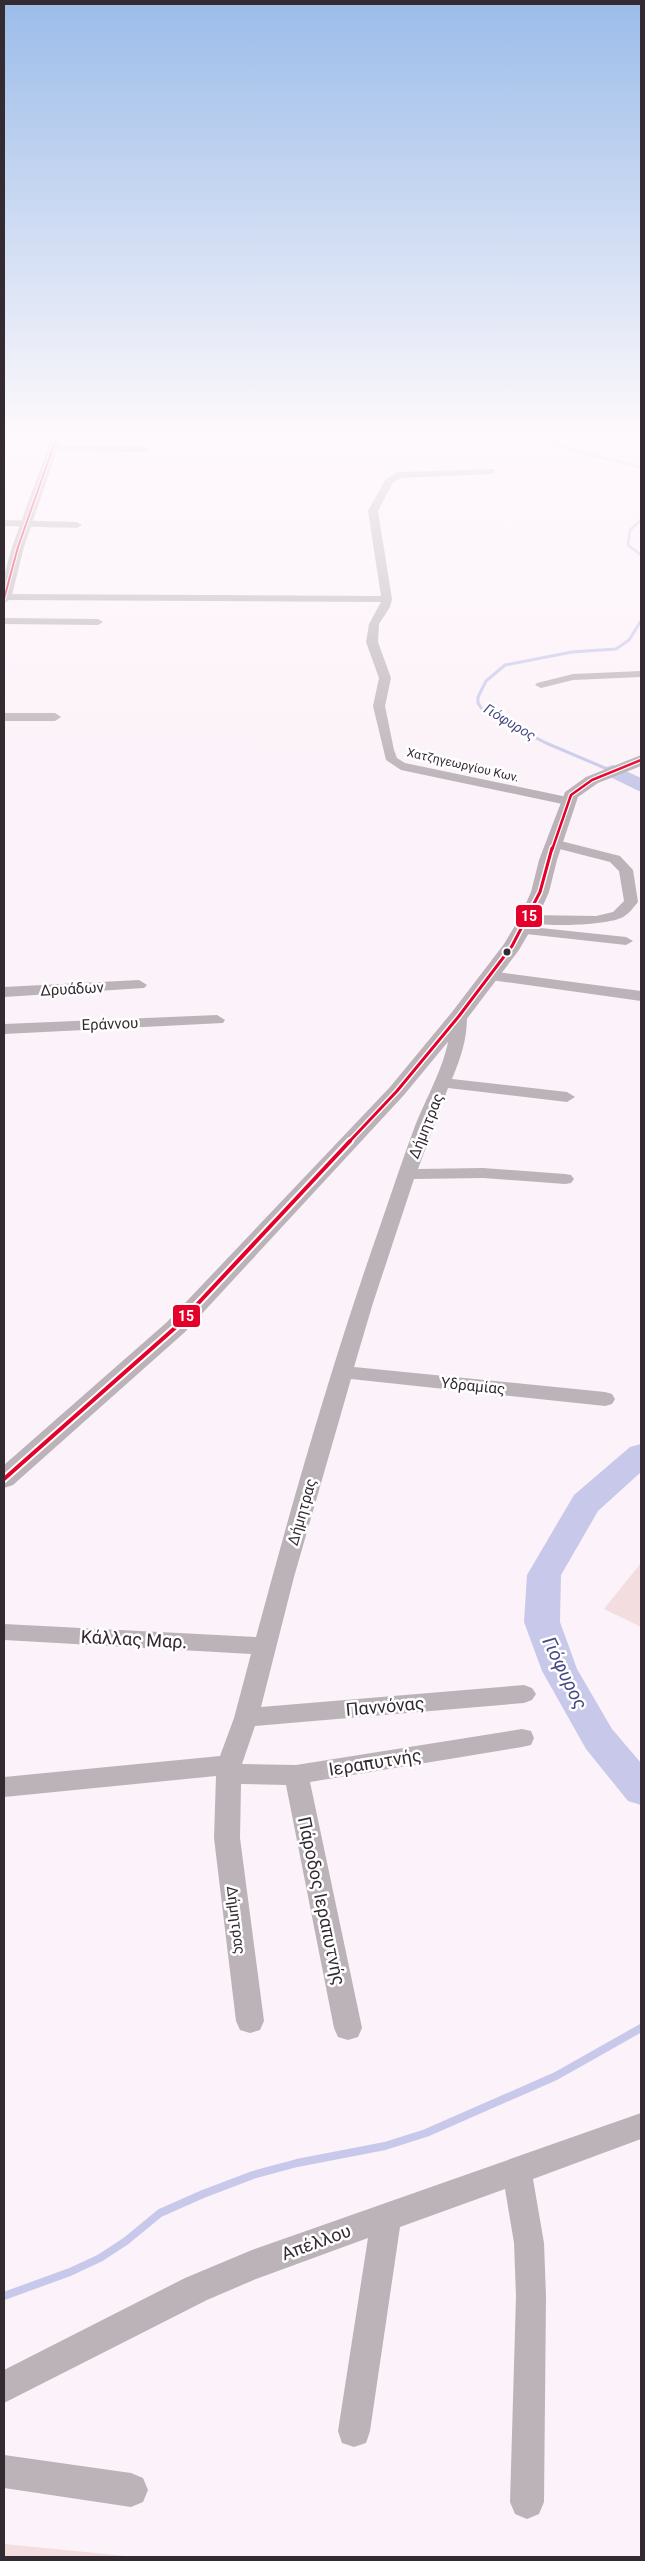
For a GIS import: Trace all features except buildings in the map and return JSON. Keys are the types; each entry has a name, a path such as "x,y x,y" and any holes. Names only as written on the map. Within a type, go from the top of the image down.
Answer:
{"street":[{"path":"18,553 4,598 387,599 380,553"},
{"name":"Χατζηγεωργίου Κων.","path":"387,599 385,607 374,624 371,637 374,652 385,678 380,712 393,762 425,773 568,801"},
{"path":"4,621 98,622"},
{"path":"541,686 573,677 606,674 641,674"},
{"path":"4,717 55,717"},
{"path":"4,1479 151,1350 199,1303 397,1091 490,976 525,924 540,892 553,844 568,801 577,789 592,780 641,761"},
{"path":"525,924 596,920 618,915 631,902 626,870 615,859 553,844"},
{"path":"525,924 626,941"},
{"path":"490,976 641,996"},
{"name":"Δρυάδων","path":"4,992 140,985"},
{"name":"Δήμητρας","path":"250,2021 228,1857 228,1769 246,1718 341,1372 374,1268 407,1174 429,1112 443,1083 460,1036 459,1016"},
{"name":"Εράννου","path":"4,1029 217,1020"},
{"path":"443,1083 567,1097"},
{"path":"407,1174 483,1173 565,1179"},
{"name":"Υδραμίας","path":"341,1372 605,1399"},
{"name":"Κάλλας Μαρ.","path":"4,1632 265,1646"},
{"name":"Παννόνας","path":"246,1718 524,1694"},
{"name":"Ιεραπυτνής","path":"4,1787 228,1769 296,1775 522,1738"},
{"name":"Πάροδος Ιεραπυτνής","path":"296,1775 348,2028"},
{"name":"Απέλλου","path":"4,2387 211,2283 309,2244 517,2172 641,2126"},
{"path":"517,2172 529,2243 531,2296 527,2502"},
{"path":"354,2431 386,2218"},
{"path":"4,2470 131,2490"}],"shaded area":[{"path":"641,1563 641,1627 604,1609"},
{"path":"4,2544 136,2557 4,2557"}],"waterway":[{"name":"Γιόφυρος","path":"638,553 641,555"},
{"name":"Γιόφυρος","path":"612,771 546,743 498,718 482,709 478,703 478,697 486,681 505,665 572,652 616,649 629,640 641,621"},
{"name":"Γιόφυρος","path":"613,771 641,786"},
{"name":"Γιόφυρος","path":"641,1455 586,1503 544,1575 542,1622 560,1671 599,1739 641,1790"},
{"path":"4,2296 70,2272 100,2258 126,2241 160,2213 203,2194 253,2175 297,2163 385,2146 426,2133 556,2076 641,2028"}],"transit line":[{"name":"15","path":"4,599 17,553"},
{"name":"15","path":"4,1479 176,1327 397,1091 459,1016 512,946 528,919 540,892 548,860 571,795 592,780 641,760"}]}
